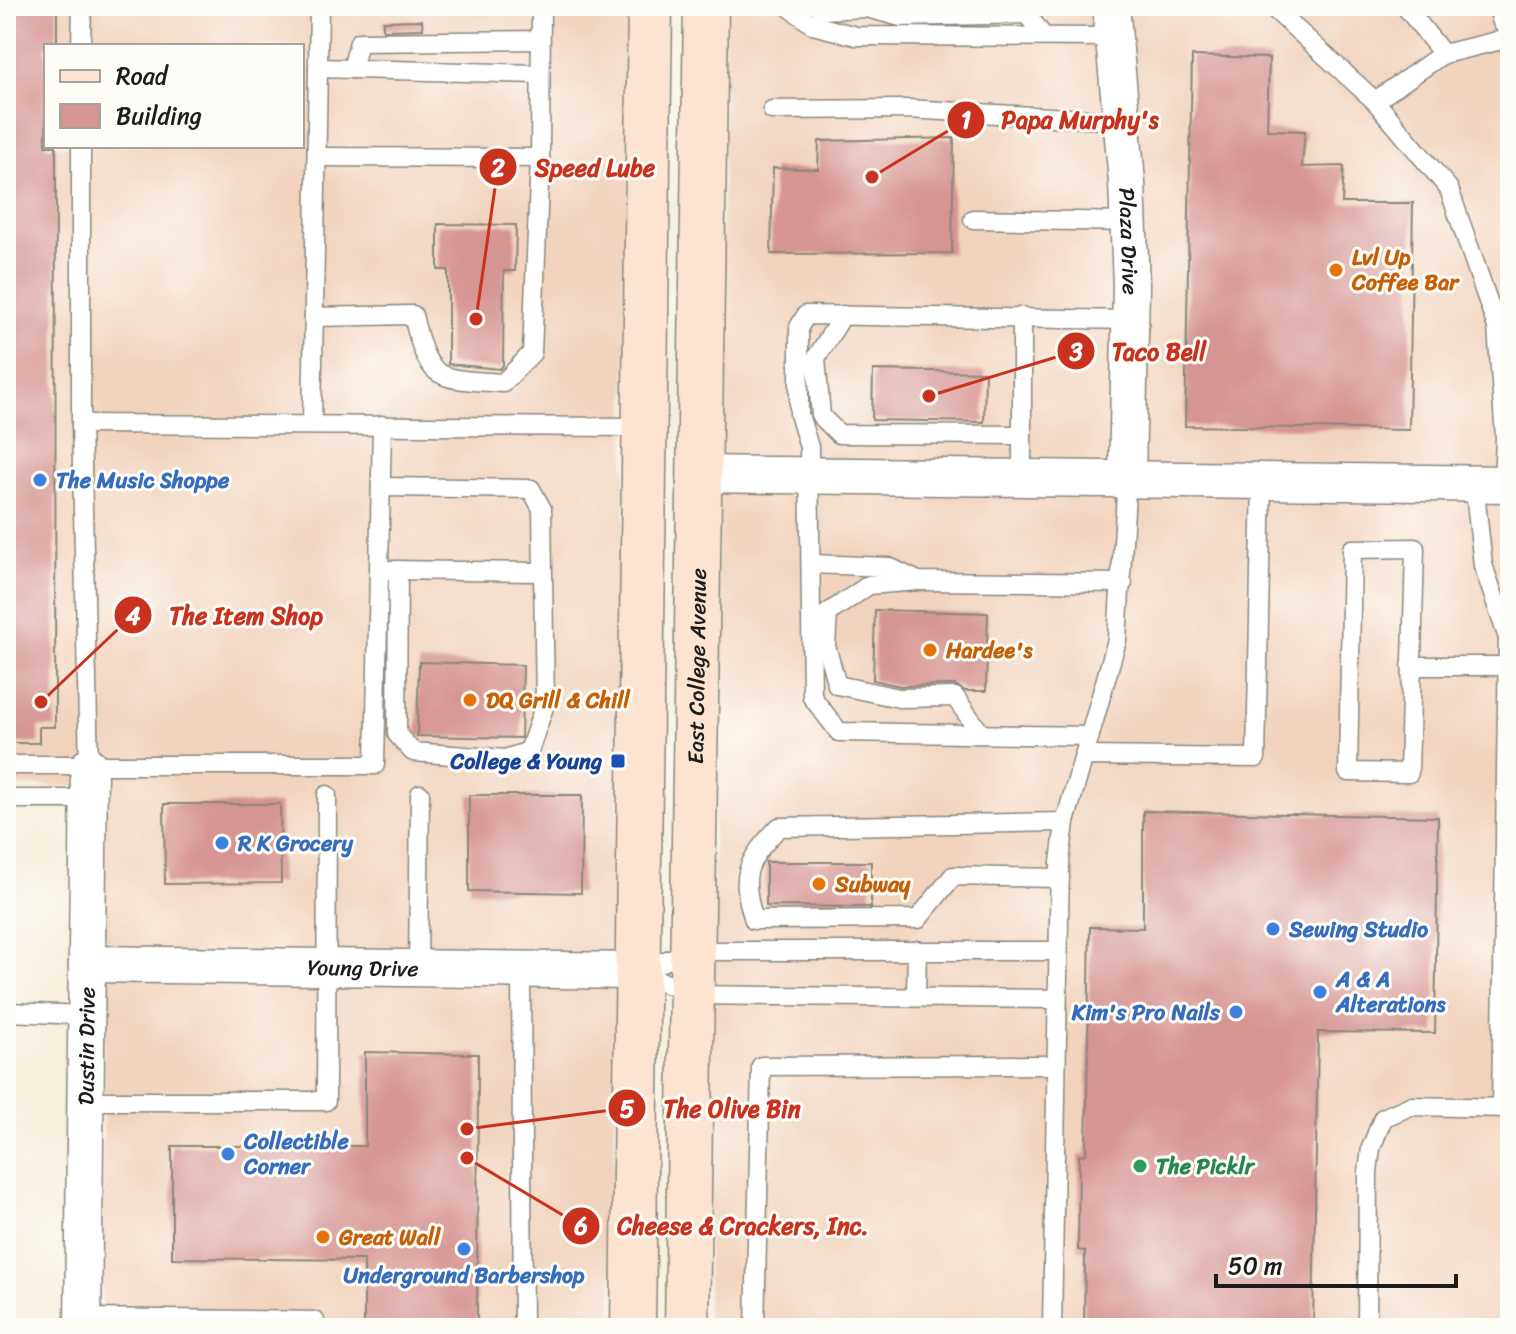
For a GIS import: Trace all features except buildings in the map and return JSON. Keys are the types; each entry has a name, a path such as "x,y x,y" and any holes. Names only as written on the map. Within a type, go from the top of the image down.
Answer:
{"main road":[{"path":"633,1328 638,971 636,428 650,6"},
{"name":"East College Avenue","path":"687,1328 706,6"},
{"path":"636,428 663,441 673,458 678,476 680,662 696,743"}],"street":[{"path":"1507,6 1510,18"},
{"name":"Plaza Drive","path":"1112,21 1129,222 1127,477"},
{"path":"699,474 1496,484"},
{"name":"Dustin Drive","path":"83,1323 88,782"},
{"name":"Young Drive","path":"87,964 638,971"}],"lane":[{"path":"81,44 82,6"},
{"path":"312,425 319,6"},
{"path":"314,317 413,315 423,359 447,378 503,383 532,353 540,158 541,6"},
{"path":"788,6 813,25 856,36 1043,36 1112,21"},
{"path":"818,6 822,10 862,7 901,17 1027,14 1043,36"},
{"path":"1271,6 1375,101 1449,189 1497,327 1505,438 1483,565 1508,638 1506,1108 1410,1106 1383,1118 1371,1148 1368,1172 1367,1328"},
{"path":"1405,6 1443,54"},
{"path":"1375,101 1443,54 1510,38"},
{"path":"352,69 359,42 540,40"},
{"path":"318,68 540,74"},
{"path":"772,110 908,109 1120,121"},
{"path":"81,148 81,424 88,782"},
{"path":"317,157 540,158"},
{"path":"973,219 1129,222"},
{"path":"1090,736 839,732 812,697 810,473 809,447 799,414 799,327 806,315 1130,320"},
{"path":"843,315 816,358 821,416 839,434 1022,435"},
{"path":"1022,316 1022,476"},
{"path":"81,424 636,428"},
{"path":"381,487 531,489 542,509 545,704 529,751 505,759 413,752 397,734 381,487 382,425"},
{"path":"1052,1328 1060,878 1065,822 1117,640 1123,583 1127,477"},
{"path":"1084,756 1256,758 1262,480"},
{"path":"1415,548 1411,666 1409,773 1348,772 1352,549 1415,548"},
{"path":"812,564 889,567 918,581"},
{"path":"6,799 88,782 375,765 388,570"},
{"path":"388,570 542,572"},
{"path":"981,734 955,697 899,698 837,685 826,646 828,613 869,585 918,581 1123,583"},
{"path":"1411,666 1509,666"},
{"path":"6,765 88,782"},
{"path":"418,968 420,794"},
{"path":"85,1101 326,1101 327,795"},
{"path":"1060,878 953,876 918,919 754,920 745,892 747,869 760,847 779,827 1065,822"},
{"path":"916,997 917,950"},
{"path":"638,971 693,951 1057,951"},
{"path":"521,969 523,1328"},
{"path":"638,971 692,995 1057,999"},
{"path":"6,1012 86,1015"},
{"path":"755,1328 761,1066 1056,1065"},
{"path":"83,1323 315,1321 315,1328"}],"shaded area":[{"path":"6,6 632,6 612,1328 102,1328 105,786 6,786"},
{"path":"725,6 1510,6 1510,1328 707,1328"}],"place":[{"name":"Papa Murphy's","path":"872,177"},
{"name":"Lvl Up Coffee Bar","path":"1336,270"},
{"name":"Speed Lube","path":"476,319"},
{"name":"Taco Bell","path":"929,396"},
{"name":"The Music Shoppe","path":"40,480"},
{"name":"Hardee's","path":"930,650"},
{"name":"DQ Grill & Chill","path":"470,700"},
{"name":"The Item Shop","path":"41,702"},
{"name":"College & Young","path":"618,761"},
{"name":"R K Grocery","path":"222,843"},
{"name":"Subway","path":"819,884"},
{"name":"Sewing Studio","path":"1273,929"},
{"name":"A & A Alterations","path":"1320,992"},
{"name":"Kim's Pro Nails","path":"1236,1012"},
{"name":"The Olive Bin","path":"467,1129"},
{"name":"Collectible Corner","path":"228,1154"},
{"name":"Cheese & Crackers, Inc.","path":"467,1158"},
{"name":"The Picklr","path":"1140,1166"},
{"name":"Great Wall","path":"323,1237"},
{"name":"Underground Barbershop","path":"464,1249"}]}
